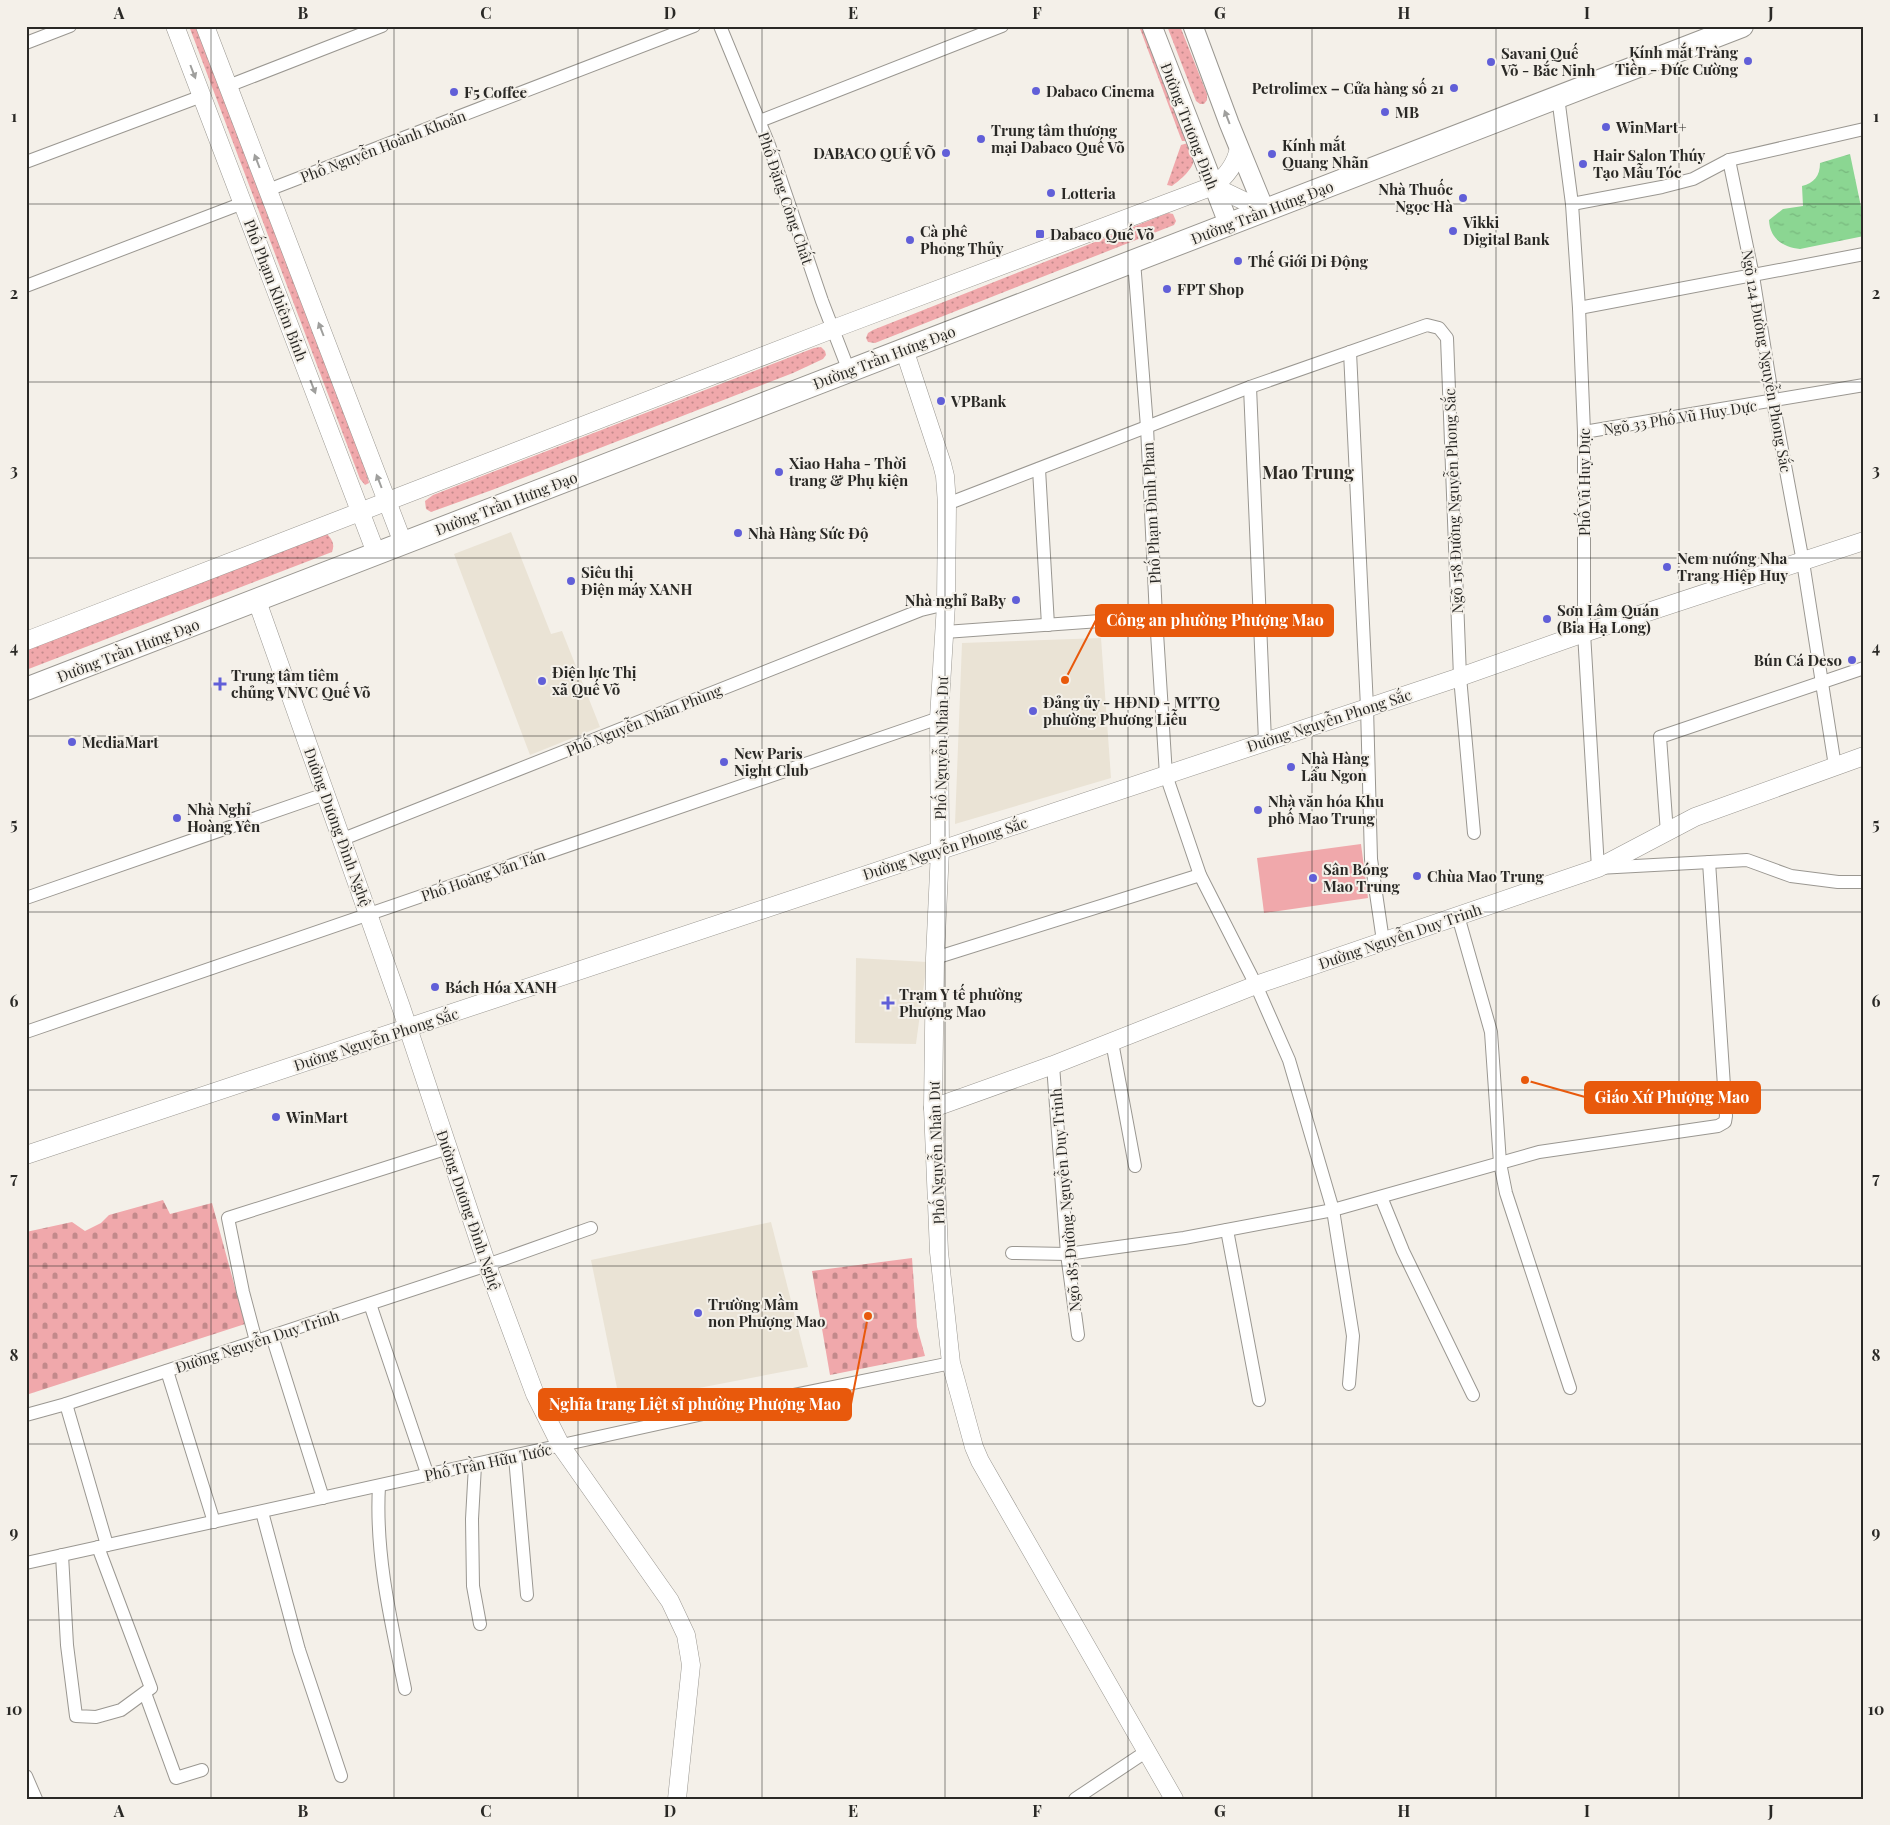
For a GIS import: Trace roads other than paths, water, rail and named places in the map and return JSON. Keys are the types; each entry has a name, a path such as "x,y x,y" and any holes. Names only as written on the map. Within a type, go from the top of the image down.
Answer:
{"highway":[{"name":"Đường Trần Hưng Đạo","path":"26,689 1742,26"}],"main road":[{"name":"Phố Phạm Khiêm Bính","path":"175,26 376,553"},
{"name":"Phố Phạm Khiêm Bính","path":"205,26 403,543"},
{"name":"Đường Trương Định","path":"1152,26 1229,225"},
{"path":"1193,26 1265,211"},
{"path":"26,641 833,329 1213,186 1222,179 1230,168 1239,148"},
{"path":"1213,186 1265,211"},
{"name":"Phố Nguyễn Nhân Dư","path":"904,349 942,464 947,504 946,604 940,718 940,850 935,958 933,1108 939,1252 951,1363 974,1447 980,1461 1174,1799"},
{"name":"Đường Nguyễn Phong Sắc","path":"26,1155 1460,677 1584,633 1803,562 1864,540"},
{"name":"Đường Dương Đình Nghệ","path":"257,601 369,914 487,1265 535,1394 561,1446 670,1600 686,1635 691,1665 678,1799"},
{"name":"Đường Nguyễn Duy Trinh","path":"933,1108 1052,1065 1256,986 1598,868 1695,817 1864,756"}],"street":[{"path":"26,43 70,26"},
{"path":"228,86 382,26"},
{"name":"Phố Nguyễn Hoành Khoản","path":"268,190 694,26"},
{"name":"Phố Đặng Công Chất","path":"720,26 760,121 849,371"},
{"path":"760,121 1002,26"},
{"path":"26,162 202,96"},
{"name":"Phố Vũ Huy Dực","path":"1558,97 1572,204 1579,308 1584,432 1584,633 1598,868"},
{"path":"1572,204 1693,180 1729,160 1864,129"},
{"name":"Ngõ 124 Đường Nguyễn Phong Sắc","path":"1729,160 1753,276 1773,401 1803,562 1835,766"},
{"path":"26,286 243,203"},
{"path":"1579,308 1864,254"},
{"name":"Phố Phạm Đình Phan","path":"1134,262 1147,427 1166,775 1200,875 1256,986 1289,1060 1333,1210 1353,1336 1348,1384"},
{"name":"Ngõ 158 Đường Nguyễn Phong Sắc","path":"1350,352 1427,324 1438,328 1447,338 1460,677 1474,832"},
{"path":"947,504 1250,387 1350,352 1367,707 1371,859 1383,941"},
{"name":"Ngõ 33 Phố Vũ Huy Dực","path":"1584,432 1864,385"},
{"path":"1250,387 1265,741"},
{"path":"1040,468 1048,625"},
{"name":"Phố Nguyễn Nhân Phùng","path":"342,839 921,610 946,604"},
{"path":"945,632 1156,617"},
{"path":"1667,833 1660,737 1864,668"},
{"name":"Phố Hoàng Văn Tán","path":"26,1032 940,718"},
{"path":"26,898 325,794"},
{"path":"1598,868 1747,860 1791,876 1838,882 1864,882"},
{"path":"1012,1253 1067,1254 1184,1238 1333,1210 1539,1152 1705,1130 1718,1126 1725,1122 1726,1116 1709,862"},
{"path":"935,958 1200,875"},
{"path":"1458,916 1491,1032 1500,1163 1506,1193 1570,1388"},
{"path":"1112,1042 1134,1166"},
{"name":"Ngõ 185 Đường Nguyễn Duy Trinh","path":"1052,1065 1067,1254 1078,1335"},
{"path":"256,1341 243,1292 228,1218 448,1148"},
{"path":"1381,1197 1403,1251 1473,1395"},
{"name":"Đường Nguyễn Duy Trinh","path":"26,1415 66,1404 370,1304 591,1228"},
{"path":"1227,1230 1259,1400"},
{"path":"370,1304 428,1476"},
{"path":"272,1336 323,1498"},
{"name":"Phố Trần Hữu Tước","path":"26,1563 745,1405 951,1363"},
{"path":"167,1371 214,1522"},
{"path":"62,1555 67,1645 76,1716 96,1717 121,1710 151,1688 102,1546 66,1404"},
{"path":"514,1456 526,1595"},
{"path":"475,1465 472,1519 474,1586 480,1624"},
{"path":"379,1486 377,1513 380,1556 388,1608 405,1689"},
{"path":"262,1512 299,1650 341,1776"},
{"path":"145,1693 176,1778 202,1770"},
{"path":"1075,1799 1147,1751"},
{"path":"26,1776 36,1799"}],"water":[{"path":"1850,154 1864,221 1864,236 1800,249 1779,241 1772,232 1769,220 1783,209 1803,206 1802,186 1816,178 1820,163"}],"place":[{"name":"Kính mắt Tràng Tiền - Đức Cường","path":"1748,61"},
{"name":"Savani Quế Võ - Bắc Ninh","path":"1491,62"},
{"name":"Petrolimex – Cửa hàng số 21","path":"1454,88"},
{"name":"Dabaco Cinema","path":"1036,91"},
{"name":"F5 Coffee","path":"454,92"},
{"name":"MB","path":"1385,112"},
{"name":"WinMart+","path":"1606,127"},
{"name":"Trung tâm thương mại Dabaco Quế Võ","path":"981,139"},
{"name":"DABACO QUẾ VÕ","path":"946,153"},
{"name":"Kính mắt Quang Nhãn","path":"1272,154"},
{"name":"Hair Salon Thúy Tạo Mẫu Tóc","path":"1583,164"},
{"name":"Lotteria","path":"1051,193"},
{"name":"Nhà Thuốc Ngọc Hà","path":"1463,198"},
{"name":"Vikki Digital Bank","path":"1453,231"},
{"name":"Dabaco Quế Võ","path":"1040,234"},
{"name":"Cà phê Phong Thủy","path":"910,240"},
{"name":"Thế Giới Di Động","path":"1238,261"},
{"name":"FPT Shop","path":"1167,289"},
{"name":"VPBank","path":"941,401"},
{"name":"Xiao Haha - Thời trang & Phụ kiện","path":"779,472"},
{"name":"Nhà Hàng Sức Độ","path":"738,533"},
{"name":"Nem nướng Nha Trang Hiệp Huy","path":"1667,567"},
{"name":"Siêu thị Điện máy XANH","path":"571,581"},
{"name":"Nhà nghỉ BaBy","path":"1016,600"},
{"name":"Sơn Lâm Quán (Bia Hạ Long)","path":"1547,619"},
{"name":"Bún Cá Deso","path":"1852,660"},
{"name":"Công an phường Phượng Mao","path":"1065,680"},
{"name":"Điện lực Thị xã Quế Võ","path":"542,681"},
{"name":"Trung tâm tiêm chủng VNVC Quế Võ","path":"220,684"},
{"name":"Đảng ủy - HĐND - MTTQ phường Phương Liễu","path":"1033,711"},
{"name":"MediaMart","path":"72,742"},
{"name":"New Paris Night Club","path":"724,762"},
{"name":"Nhà Hàng Lẩu Ngon","path":"1291,767"},
{"name":"Nhà văn hóa Khu phố Mao Trung","path":"1258,810"},
{"name":"Nhà Nghỉ Hoàng Yên","path":"177,818"},
{"name":"Chùa Mao Trung","path":"1417,876"},
{"name":"Sân Bóng Mao Trung","path":"1313,878"},
{"name":"Bách Hóa XANH","path":"435,987"},
{"name":"Trạm Y tế phường Phượng Mao","path":"888,1003"},
{"name":"Giáo Xứ Phượng Mao","path":"1525,1080"},
{"name":"WinMart","path":"276,1117"},
{"name":"Trường Mầm non Phượng Mao","path":"698,1313"},
{"name":"Nghĩa trang Liệt sĩ phường Phượng Mao","path":"868,1316"}],"district":[{"name":"Mao Trung","path":"1308,472"}]}
